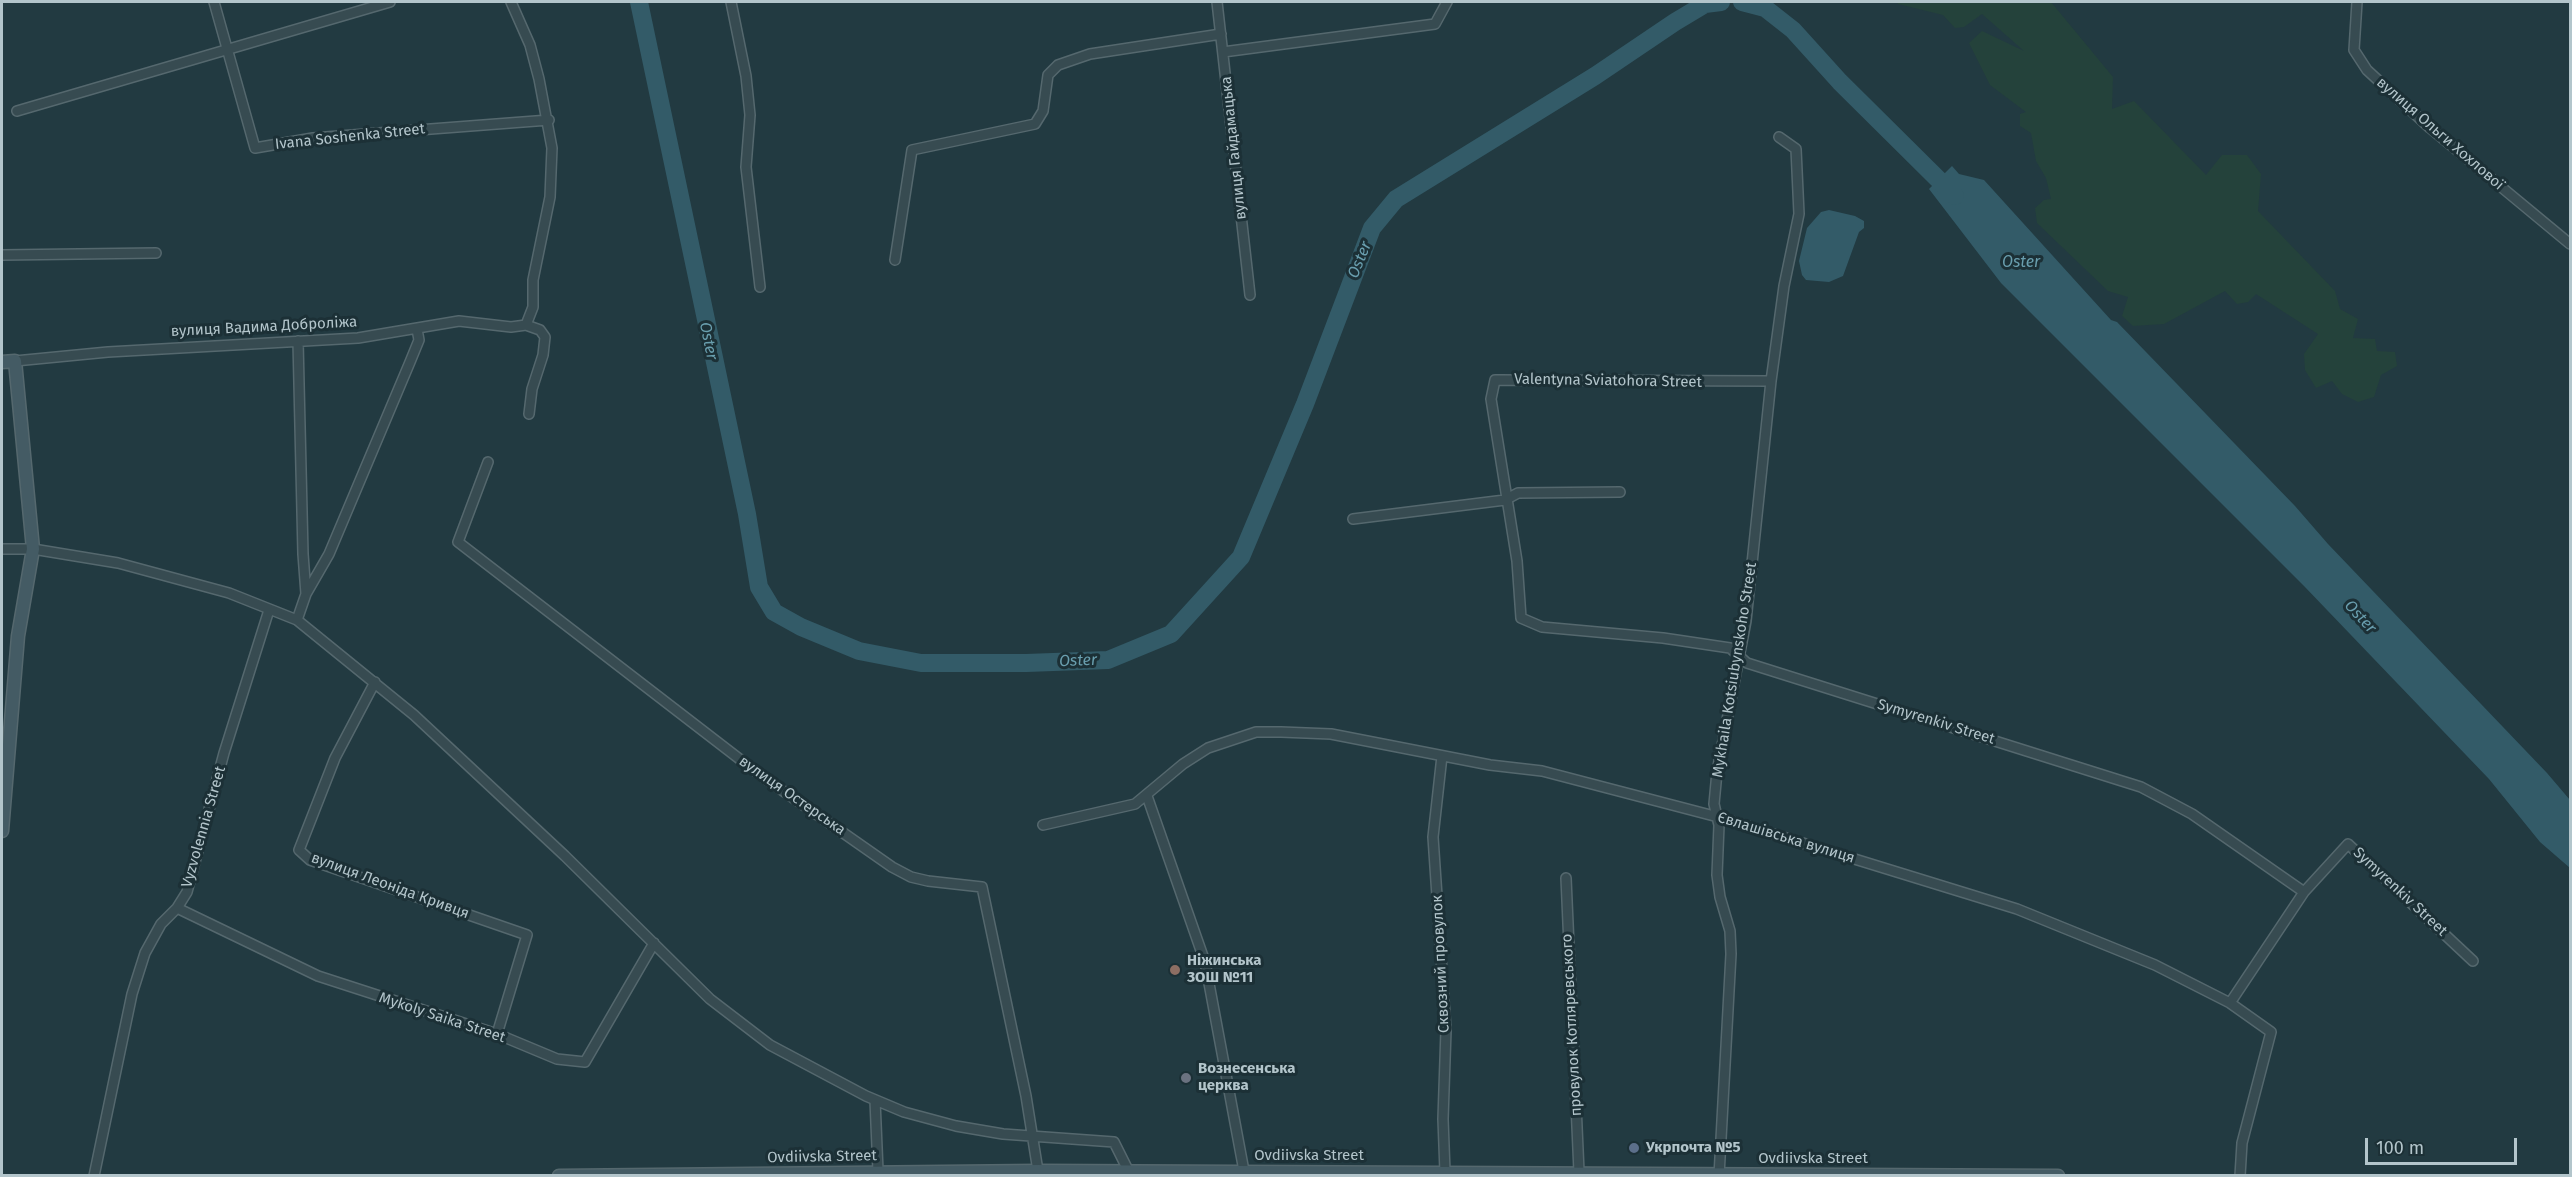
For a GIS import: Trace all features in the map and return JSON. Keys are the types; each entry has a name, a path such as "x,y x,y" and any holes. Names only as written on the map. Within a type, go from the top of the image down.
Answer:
{"main road":[{"name":"вулиця Вадима Доброліжа","path":"2,362 15,361"},
{"path":"2,831 18,636 33,549 15,361"},
{"name":"Ovdiivska Street","path":"559,1176 878,1171 1198,1174 1244,1171 2058,1176"}],"street":[{"name":"Ivana Soshenka Street","path":"214,2 229,48 255,148 313,138 549,120"},
{"path":"17,111 390,2"},
{"path":"511,2 530,45 549,120 553,173 533,280 533,307 526,325 540,330 545,338 543,355 532,389 529,414"},
{"path":"731,2 749,105 746,167 760,287"},
{"name":"вулиця Гайдамацька","path":"1217,2 1250,295"},
{"path":"1223,52 1435,24 1447,2"},
{"name":"вулиця Ольги Хохлової","path":"2354,3 2354,50 2367,70 2430,128 2571,244"},
{"path":"895,260 912,150 1035,124 1043,111 1048,75 1058,65 1090,54 1221,34"},
{"name":"Mykhaila Kotsiubynskoho Street","path":"1719,1175 1731,931 1720,897 1717,875 1718,818 1714,804 1717,772 1746,621 1771,381 1784,286 1799,214 1796,149 1779,137"},
{"path":"2,255 156,253"},
{"name":"вулиця Вадима Доброліжа","path":"15,361 108,352 358,338 459,321 511,327 526,325"},
{"path":"297,620 306,594 329,554 410,362 419,340 417,329"},
{"path":"298,341 306,594"},
{"name":"Valentyna Sviatohora Street","path":"1542,627 1521,618 1517,561 1505,500 1491,399 1495,380 1771,381"},
{"name":"вулиця Остерська","path":"488,462 458,542 759,774 892,867 911,877 928,881 982,887 1038,1171"},
{"path":"1353,519 1505,500 1518,493 1620,492"},
{"path":"2,549 33,549 118,563 229,593 297,620 375,682 565,856 711,999 770,1045 875,1100 904,1112 956,1126 1033,1137 1114,1142 1129,1172"},
{"name":"Vyzvolennia Street","path":"94,1176 138,974 145,952 161,924 177,908 187,892 224,753 269,610"},
{"name":"Symyrenkiv Street","path":"1542,627 1711,644 1730,648 1747,663 2141,787 2192,814 2304,892"},
{"name":"вулиця Леоніда Кривця","path":"375,682 335,758 298,850 310,860 527,935 497,1034"},
{"name":"Євлашівська вулиця","path":"1043,825 1135,804 1183,764 1208,748 1256,732 1332,734 1405,746 1442,756 1542,771 1718,818 2018,909 2155,965 2230,1003 2271,1032 2242,1143 2240,1176"},
{"name":"Сквозний провулок","path":"1442,756 1433,837 1446,1030 1443,1119 1445,1172"},
{"path":"1147,796 1205,962 1244,1171"},
{"name":"Symyrenkiv Street","path":"2230,1003 2304,892 2348,844 2473,961"},
{"name":"провулок Котляревського","path":"1566,878 1579,1172"},
{"name":"Mykoly Saika Street","path":"177,908 318,976 497,1034 557,1059 585,1062 654,943"},
{"path":"875,1100 878,1171"}],"green space":[{"path":"1897,2 2051,2 2113,77 2112,109 2134,101 2206,175 2222,155 2247,155 2261,174 2258,211 2335,291 2340,309 2358,319 2353,338 2375,339 2377,351 2395,352 2397,366 2381,375 2374,397 2358,402 2342,394 2332,381 2316,388 2305,370 2304,354 2318,334 2256,294 2248,302 2237,304 2225,291 2164,324 2133,326 2122,316 2128,297 2108,291 2037,223 2035,208 2044,200 2051,199 2046,178 2036,161 2031,133 2020,126 2020,114 2026,112 1990,85 1969,43 1982,31 2024,51 1982,14 1964,27 1955,28 1943,15"}],"water":[{"name":"Oster","path":"1952,166 1959,174 1984,180 2111,320 2117,322 2295,506 2328,544 2547,773 2570,800 2570,868 2540,842 2489,779 2304,586 2001,283 1929,189"},
{"path":"1829,210 1855,216 1864,221 1864,228 1859,232 1843,276 1829,282 1806,280 1802,275 1799,261 1807,228 1821,212"}],"waterway":[{"name":"Oster","path":"639,2 747,514 759,587 774,612 801,627 859,651 921,663 1108,660 1171,634 1241,557 1305,404 1372,228 1396,199 1595,76 1675,22 1705,4 1721,2"},
{"name":"Oster","path":"1742,2 1765,8 1793,30 1840,82 1955,196"}],"place":[{"name":"Ніжинська ЗОШ №11","path":"1175,970"},
{"name":"Вознесенська церква","path":"1186,1078"},
{"name":"Укрпочта №5","path":"1634,1148"}]}
